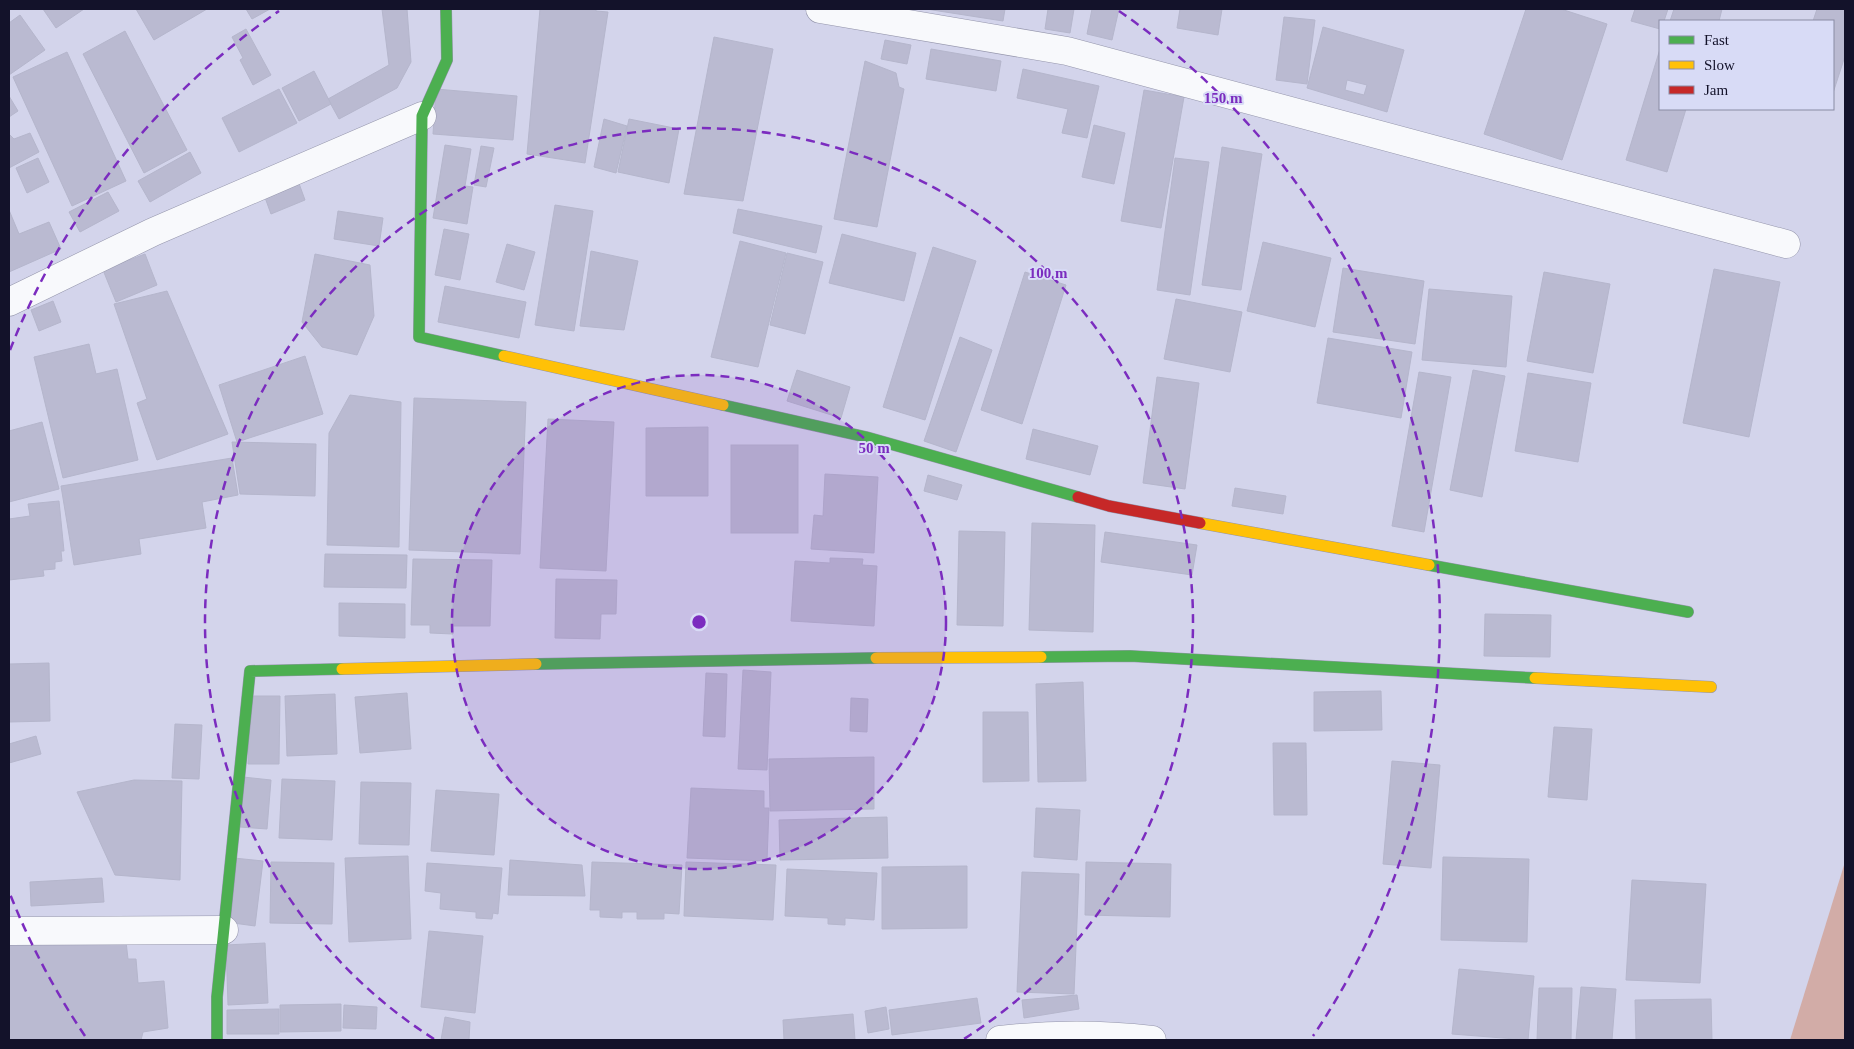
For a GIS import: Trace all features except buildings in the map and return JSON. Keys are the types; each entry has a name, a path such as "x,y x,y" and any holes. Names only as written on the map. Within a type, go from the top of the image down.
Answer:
{"street":[{"path":"446,9 448,60 422,116 419,337 866,437 1109,506 1688,612"},
{"path":"820,9 1067,51 1786,244"},
{"path":"9,302 152,232 422,116"},
{"path":"217,1040 217,997 250,671 753,659 1130,656 1711,687"},
{"path":"9,931 224,930"},
{"path":"1000,1040 1041,1035 1107,1034 1152,1040"}],"shaded area":[{"path":"1845,862 1845,1040 1790,1040"}],"traffic: fast":[{"path":"446,9 447,60 422,116 419,337 504,356"},
{"path":"723,405 866,437 1078,497"},
{"path":"1429,565 1688,612"},
{"path":"1041,657 1130,656 1535,678"},
{"path":"536,664 876,658"},
{"path":"217,1040 217,997 250,671 342,669"}],"traffic: slow":[{"path":"504,356 723,405"},
{"path":"1200,523 1429,565"},
{"path":"876,658 1041,657"},
{"path":"342,669 536,664"},
{"path":"1535,678 1711,687"}],"traffic: jam":[{"path":"1078,497 1109,506 1200,523"}]}
